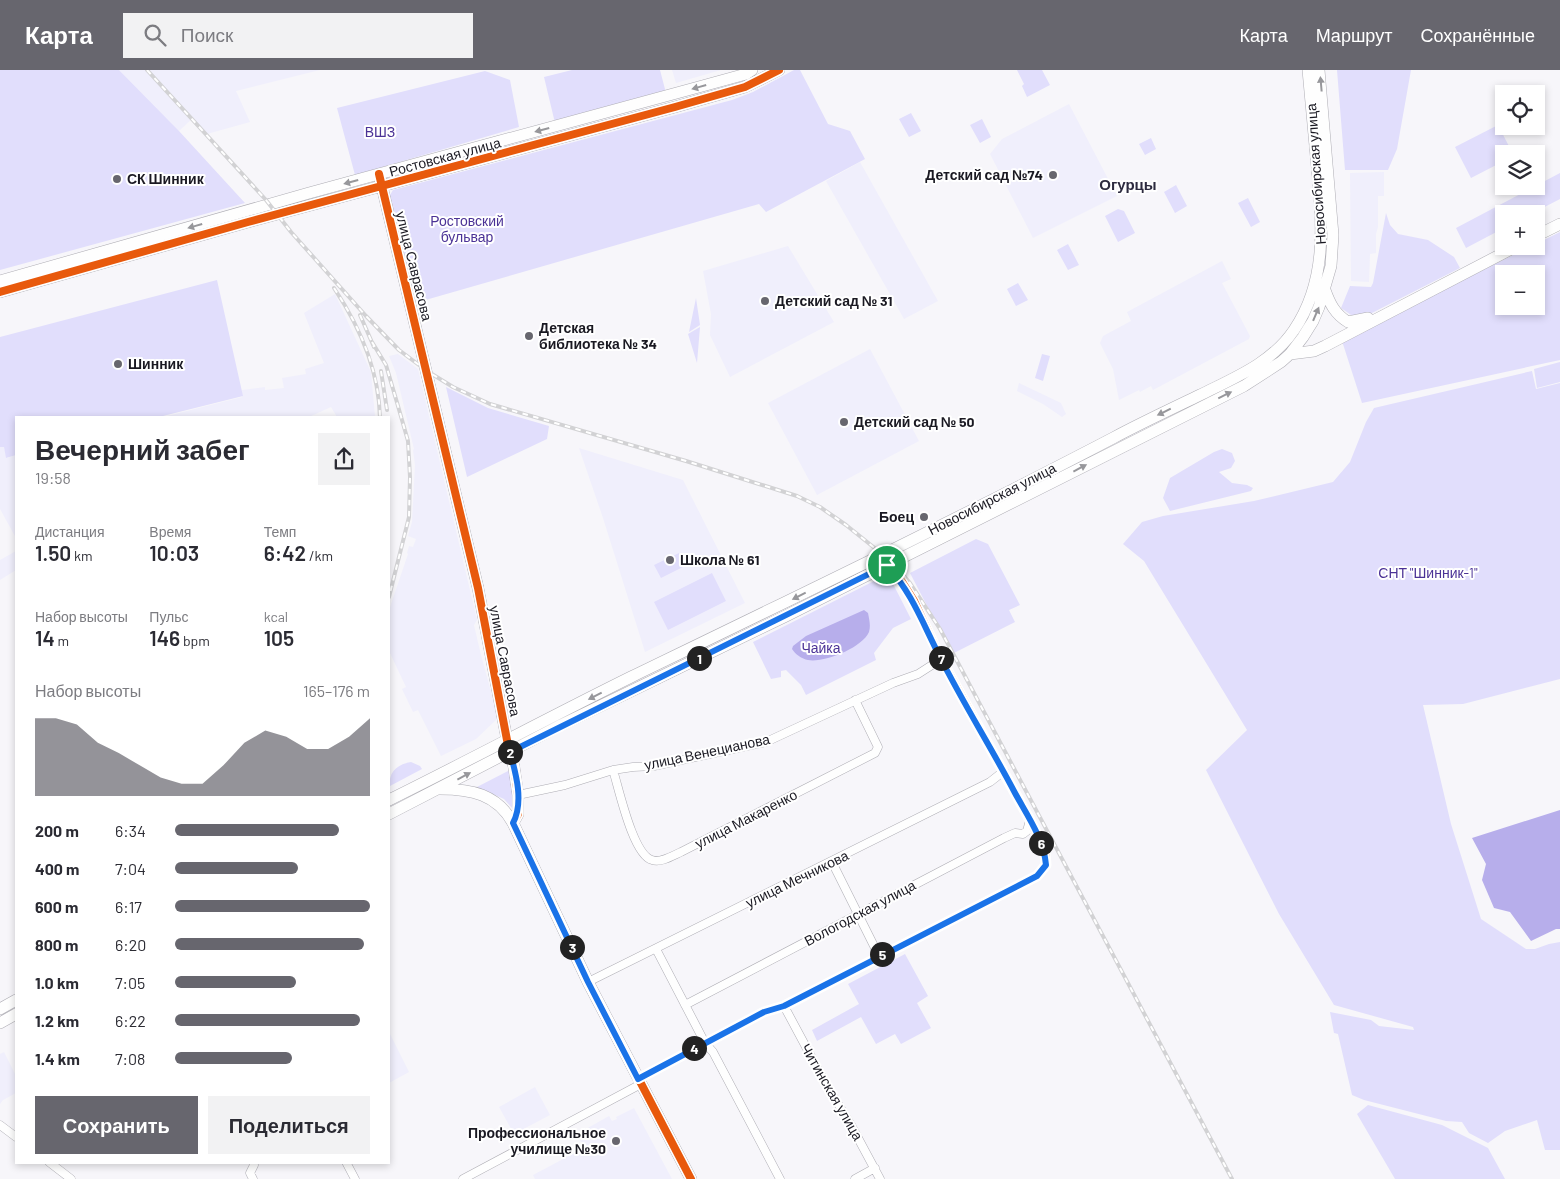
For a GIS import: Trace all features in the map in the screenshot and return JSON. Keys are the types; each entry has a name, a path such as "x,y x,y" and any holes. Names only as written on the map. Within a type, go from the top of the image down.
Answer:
{"street":[{"name":"Ростовская улица","path":"0,281 379,174 749,76 779,70"},
{"name":"Новосибирская улица","path":"390,813 438,789 508,746 631,678 764,614 1129,429 1238,377 1274,353 1295,329 1303,315 1320,266 1322,237 1308,70"},
{"name":"Новосибирская улица","path":"390,800 618,697 786,616 1244,386 1273,368 1290,354 1313,321 1325,290 1331,266 1333,235 1320,70"},
{"name":"Ростовская улица","path":"0,292 248,222 666,110 749,76"},
{"name":"улица Саврасова","path":"379,174 476,580 518,795 518,814 513,823"},
{"path":"1545,232 1560,224"},
{"path":"1290,354 1314,351 1500,255"},
{"path":"1325,290 1335,312 1348,322 1387,313"},
{"path":"463,1179 705,1043 764,1012 784,1006 1037,876 1046,865 1045,852 1030,820 940,657 914,601 902,582 887,565"},
{"name":"улица Венецианова","path":"518,795 565,785 613,770 654,766 766,742 855,700 918,674 940,657"},
{"name":"улица Макаренко","path":"613,770 630,830 642,853 650,860 658,862 875,753 878,747 855,700"},
{"name":"улица Мечникова","path":"588,982 832,862 990,782 1004,772"},
{"path":"438,789 464,790 480,794 496,802 507,813 588,982 691,1179"},
{"name":"Вологодская улица","path":"685,1005 1004,838 1015,833 1023,834 1027,831 1030,820"},
{"path":"832,862 879,956"},
{"path":"656,949 780,1179"},
{"path":"0,1008 15,1000"},
{"name":"Читинская улица","path":"784,1006 880,1179"},
{"path":"0,1023 15,1015"},
{"path":"0,1125 15,1136"},
{"path":"52,1164 72,1179"},
{"path":"253,1179 250,1173 254,1164"},
{"path":"347,1164 355,1179"},
{"path":"855,1179 874,1168"}],"shaded area":[{"path":"119,70 320,70 236,91 250,122 207,134 193,118 179,131"},
{"path":"672,70 721,70 676,83"},
{"name":"Детский сад №74","path":"1069,104 1117,196 1033,238 990,154 1002,139"},
{"path":"860,162 938,301 904,319 826,181"},
{"path":"1384,172 1384,196 1378,196 1376,253 1370,254 1369,282 1351,281 1350,173"},
{"name":"Детский сад № 31","path":"788,246 834,322 730,377 710,335 711,314 703,271"},
{"path":"1222,261 1231,279 1222,283 1250,336 1249,339 1153,390 1151,386 1119,400 1113,369 1100,343 1103,336 1131,321 1127,312"},
{"path":"335,294 371,372 375,416 336,416 331,407 311,416 167,416 242,397 242,390 265,387 265,390 284,388 282,378 306,374 305,369 324,363 304,313"},
{"name":"Детский сад № 50","path":"870,349 919,441 817,495 768,403"},
{"path":"398,354 418,369 477,620 474,625 497,714 497,719 476,739 441,756 418,710 413,712 402,689 406,687 390,653 390,607 409,546 413,547 416,539 408,536 412,522 414,449 396,373 389,356"},
{"path":"1019,383 1061,403 1066,414 1062,417 1043,404 1017,391"},
{"path":"0,447 4,447 7,458 15,455 15,536 0,509"},
{"name":"Школа № 61","path":"579,448 683,480 745,603 645,652"},
{"path":"15,552 15,571 0,580 0,560"},
{"path":"864,610 868,613 869,632 859,644 851,649 832,657 808,660 803,659 792,649 793,646 806,636"},
{"path":"1560,810 1560,929 1556,929 1531,941 1510,912 1494,908 1482,880 1486,864 1472,838"},
{"path":"390,1034 409,1072 390,1082"},
{"path":"4,1052 15,1074 15,1094 3,1100 0,1104 0,1054"},
{"path":"535,1087 550,1115 514,1134 499,1107"},
{"name":"Профессиональное училище №30","path":"634,1108 672,1179 535,1179 533,1175 584,1148 577,1134 609,1116 612,1121"}],"green space":[{"path":"0,70 119,70 179,131 245,203 0,270"},
{"path":"572,70 660,70 666,93 555,123 544,77"},
{"name":"Ростовский бульвар","path":"794,70 800,70 828,124 850,131 865,159 766,212 759,204 422,301 414,294 390,195 393,190 732,100 753,92"},
{"path":"1017,70 1042,70 1050,85 1027,97 1022,86 1024,84"},
{"path":"1337,70 1411,70 1397,149 1388,170 1345,170"},
{"name":"ВШЗ","path":"485,71 510,80 519,127 355,175 337,108"},
{"path":"911,113 921,131 909,137 899,119"},
{"path":"982,119 991,137 980,143 970,125"},
{"path":"1495,127 1495,135 1503,135 1508,145 1495,145 1495,166 1471,178 1455,147"},
{"path":"1151,138 1156,149 1145,155 1139,144"},
{"path":"1560,173 1560,199 1545,207 1545,205 1499,205 1518,195 1545,195 1545,181"},
{"path":"1176,185 1187,206 1175,213 1164,192"},
{"path":"1248,198 1260,222 1251,227 1238,203"},
{"path":"1495,207 1495,233 1466,248 1456,228"},
{"path":"1118,209 1124,211 1135,233 1118,242 1105,216"},
{"path":"1386,213 1390,225 1398,234 1428,240 1454,257 1460,268 1368,315 1354,317 1341,308 1350,286 1371,287 1373,283"},
{"path":"1560,232 1560,360 1362,403 1342,341 1513,255 1545,255 1545,240"},
{"path":"1068,244 1079,265 1068,270 1057,250"},
{"name":"Шинник","path":"217,280 243,396 163,416 15,416 15,455 6,458 4,447 0,447 0,337"},
{"path":"1018,283 1028,300 1016,306 1007,289"},
{"path":"696,298 700,325 689,332"},
{"path":"700,327 697,363 688,334"},
{"path":"1042,354 1050,356 1043,381 1035,378"},
{"path":"1560,362 1560,382 1537,388 1534,369"},
{"name":"СНТ \"Шинник-1\"","path":"1532,371 1536,389 1560,383 1560,679 1463,704 1423,705 1451,824 1481,919 1526,949 1535,949 1560,942 1560,1150 1545,1150 1537,1120 1505,1131 1488,1143 1469,1133 1462,1122 1446,1121 1364,1100 1352,1095 1338,1034 1334,1033 1330,1012 1371,1020 1379,1026 1414,1030 1413,1027 1334,1005 1279,914 1206,770 1247,730 1144,561 1123,544 1142,522 1163,516 1254,501 1333,482 1350,462 1366,422 1374,408"},
{"path":"446,387 488,408 549,426 547,439 467,477"},
{"path":"1222,449 1232,453 1235,461 1231,468 1219,472 1232,483 1247,485 1253,488 1251,491 1170,511 1163,498 1170,478"},
{"path":"976,539 988,544 1020,605 1009,610 1015,622 952,654 910,573"},
{"path":"679,553 685,566 661,578 654,565"},
{"path":"712,573 726,601 668,630 654,602"},
{"name":"Чайка","path":"888,574 911,619 893,628 874,653 876,660 806,695 801,685 786,670 781,671 781,677 771,679 753,642"},
{"path":"411,762 422,769 390,786 392,773 398,767"},
{"path":"508,771 512,775 513,809 504,799 477,787"},
{"path":"905,954 928,996 917,1003 931,1028 901,1044 895,1034 876,1044 861,1017 817,1041 812,1030 859,1004 848,984"},
{"path":"1368,1105 1442,1125 1488,1148 1505,1179 1395,1179 1357,1114"}],"railway":[{"path":"147,70 266,200 291,232 366,316 399,350 427,371 453,387 490,404 686,461 797,496 820,507 846,525 892,562 910,583 940,629 1232,1179"},
{"path":"334,288 360,334 372,366 379,400 380,416"},
{"path":"360,315 374,347"},
{"path":"372,342 386,365 408,441 410,477 409,517 390,593"},
{"path":"381,371 387,410"}],"cycle path":[{"path":"0,292 248,222 675,107 745,87 779,70"},
{"path":"379,174 478,588 507,740 514,767 518,795 518,814 513,823 588,982 691,1179"},
{"path":"638,1079 764,1012 784,1006 1037,876 1046,865 1045,852 1030,820 940,657 914,601 902,582 887,565"}],"place":[{"name":"Детский сад №74","path":"1053,175"},
{"name":"СК Шинник","path":"117,179"},
{"name":"Детский сад № 31","path":"765,301"},
{"name":"Детская библиотека № 34","path":"529,336"},
{"name":"Шинник","path":"118,364"},
{"name":"Детский сад № 50","path":"844,422"},
{"name":"Боец","path":"924,517"},
{"name":"Школа № 61","path":"670,560"},
{"name":"Профессиональное училище №30","path":"616,1141"}],"district":[{"name":"Огурцы","path":"1128,185"}],"route":[{"path":"887,565 902,582 914,601 940,657 1030,820 1045,852 1046,865 1037,876 784,1006 764,1012 638,1079 588,982 513,823 518,814 518,795 510,752 561,725 887,565"}]}
